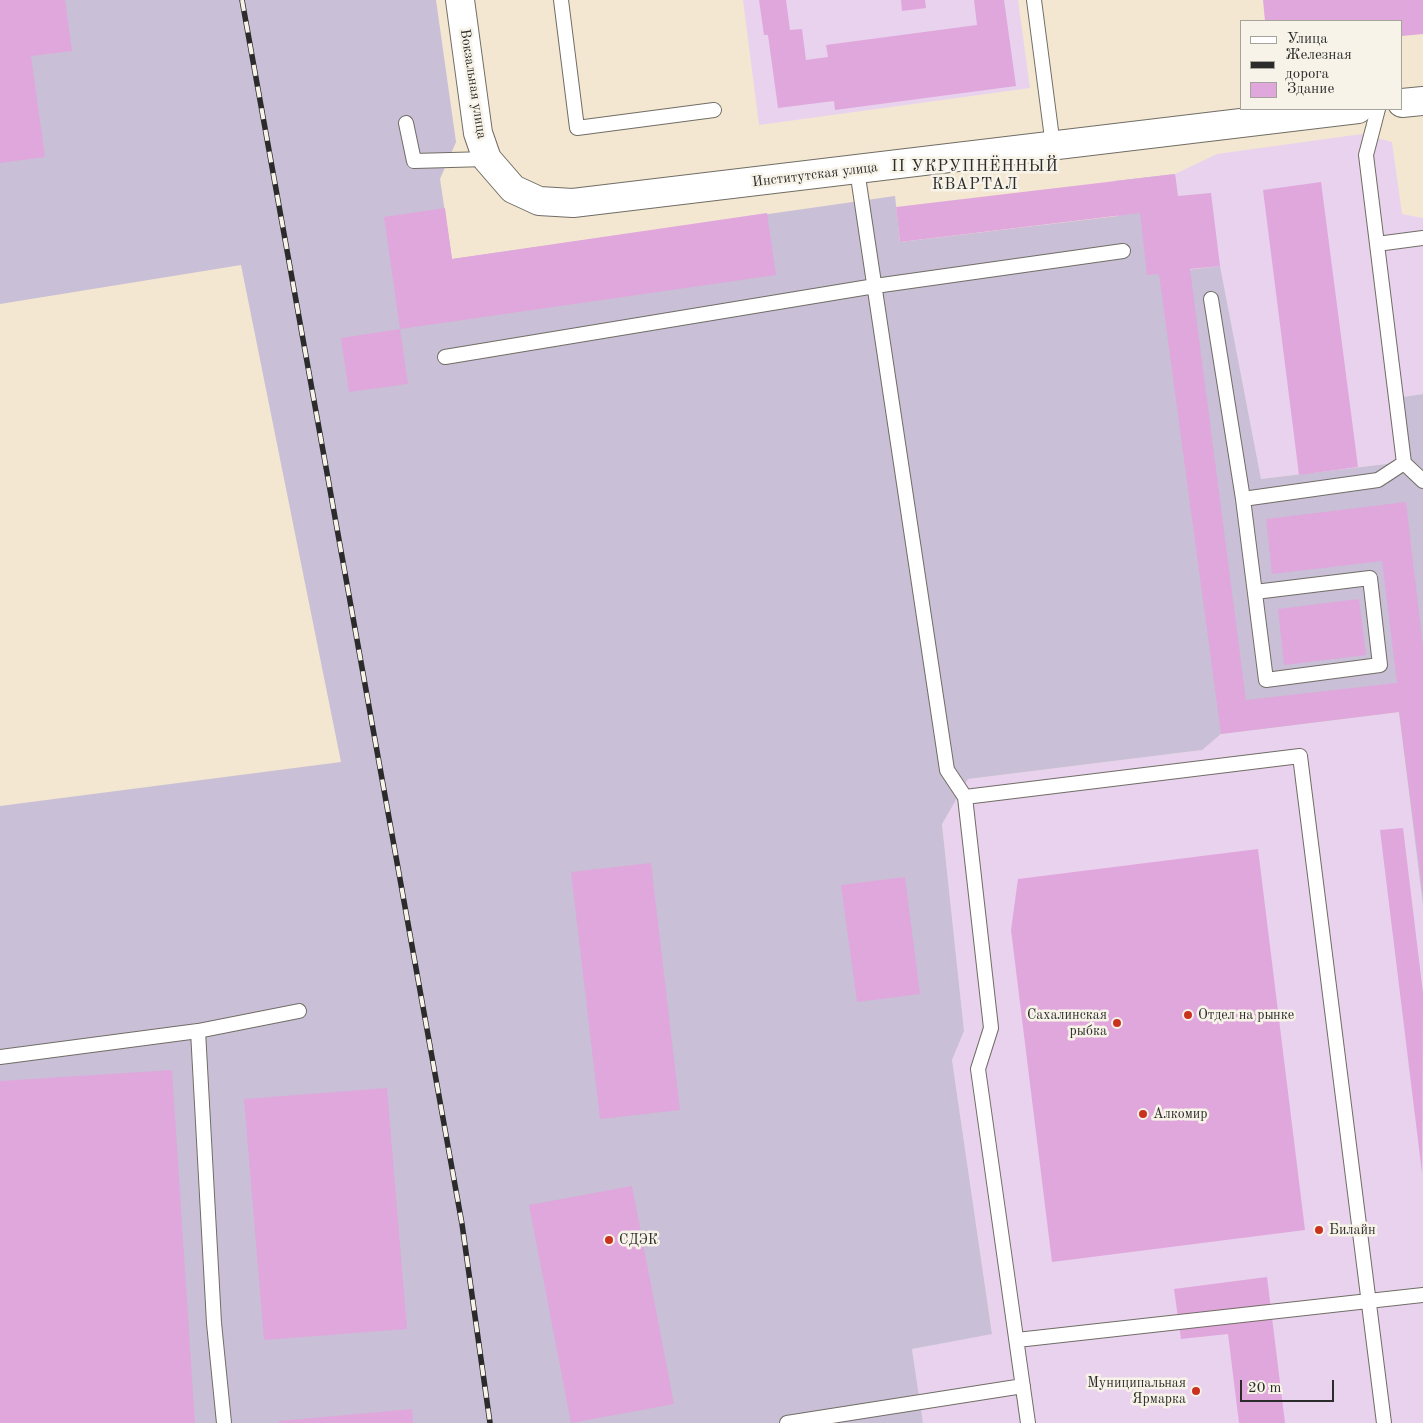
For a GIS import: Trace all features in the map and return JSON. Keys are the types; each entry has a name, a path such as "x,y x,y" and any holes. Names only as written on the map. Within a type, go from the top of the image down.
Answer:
{"street":[{"name":"Вокзальная улица","path":"460,0 478,133 487,160 513,189"},
{"path":"1403,103 1423,101"},
{"name":"Институтская улица","path":"513,189 539,201 573,203 1350,110"}],"lane":[{"path":"560,0 577,128 714,110"},
{"path":"1034,0 1053,146"},
{"path":"1378,110 1366,155 1404,463 1423,481"},
{"path":"406,124 414,161 487,160"},
{"path":"858,170 947,770 964,797 991,1028 978,1069 1028,1423"},
{"path":"1377,244 1423,238"},
{"path":"445,358 875,286 1123,251"},
{"path":"1211,299 1243,499 1266,680 1380,665 1370,578 1255,592"},
{"path":"1243,499 1378,480 1404,463"},
{"path":"964,797 1300,756 1384,1423"},
{"path":"0,1057 198,1031 299,1011"},
{"path":"198,1031 214,1323 224,1423"},
{"path":"1017,1340 1423,1295"},
{"path":"787,1423 1023,1386"}],"shaded area":[{"path":"0,0 436,0 456,142 440,179 452,259 895,196 900,242 1118,216 1114,181 1175,174 1187,270 1220,266 1261,479 1403,462 1396,398 1423,394 1423,906 1399,712 1221,734 1202,750 968,779 942,824 964,1031 952,1060 992,1334 912,1349 923,1423 0,1423 0,806 341,762 241,265 0,304"},
{"path":"743,0 1018,0 1030,88 759,125"},
{"path":"1362,134 1392,142 1402,214 1423,218 1423,394 1396,398 1403,462 1261,479 1220,267 1187,270 1175,174 1217,154"},
{"path":"1399,712 1423,906 1423,1423 923,1423 912,1349 992,1333 952,1060 964,1031 942,823 968,779 1201,750 1221,734"}],"building":[{"path":"0,0 65,0 72,51 31,56 45,157 0,163"},
{"path":"759,0 786,0 790,30 802,29 806,60 828,57 826,45 977,25 974,0 1004,0 1016,86 835,110 834,101 778,108 768,35 764,35"},
{"path":"901,0 925,0 926,8 902,11"},
{"path":"1263,0 1423,0 1423,34 1403,36 1403,20 1265,20"},
{"path":"1175,174 1178,196 1211,193 1220,266 1190,269 1246,700 1397,683 1382,561 1272,574 1266,519 1406,502 1423,647 1423,896 1399,712 1221,734 1159,274 1147,275 1140,213 900,242 896,207"},
{"path":"1321,182 1358,467 1299,475 1263,190"},
{"path":"445,208 452,259 767,213 776,275 400,329 384,217"},
{"path":"400,329 408,384 349,392 341,338"},
{"path":"1359,599 1366,655 1284,665 1278,609"},
{"path":"1403,828 1423,993 1422,1173 1380,830"},
{"path":"1258,849 1305,1230 1052,1262 1011,930 1018,879"},
{"path":"651,863 680,1110 600,1119 571,872"},
{"path":"905,877 920,994 857,1002 841,885"},
{"path":"172,1070 195,1423 0,1423 0,1081"},
{"path":"387,1088 407,1329 264,1340 244,1099"},
{"path":"632,1186 674,1404 571,1423 529,1205"},
{"path":"1267,1277 1285,1423 1239,1423 1228,1334 1181,1339 1174,1289"},
{"path":"412,1409 413,1423 279,1423 279,1421"}],"railway":[{"path":"242,0 462,1224 490,1423"}],"place":[{"name":"Отдел на рынке","path":"1188,1015"},
{"name":"Сахалинская рыбка","path":"1117,1023"},
{"name":"Алкомир","path":"1143,1114"},
{"name":"Билайн","path":"1319,1230"},
{"name":"СДЭК","path":"609,1240"},
{"name":"Муниципальная Ярмарка","path":"1196,1391"}],"district":[{"name":"II УКРУПНЁННЫЙ КВАРТАЛ","path":"975,176"}]}
